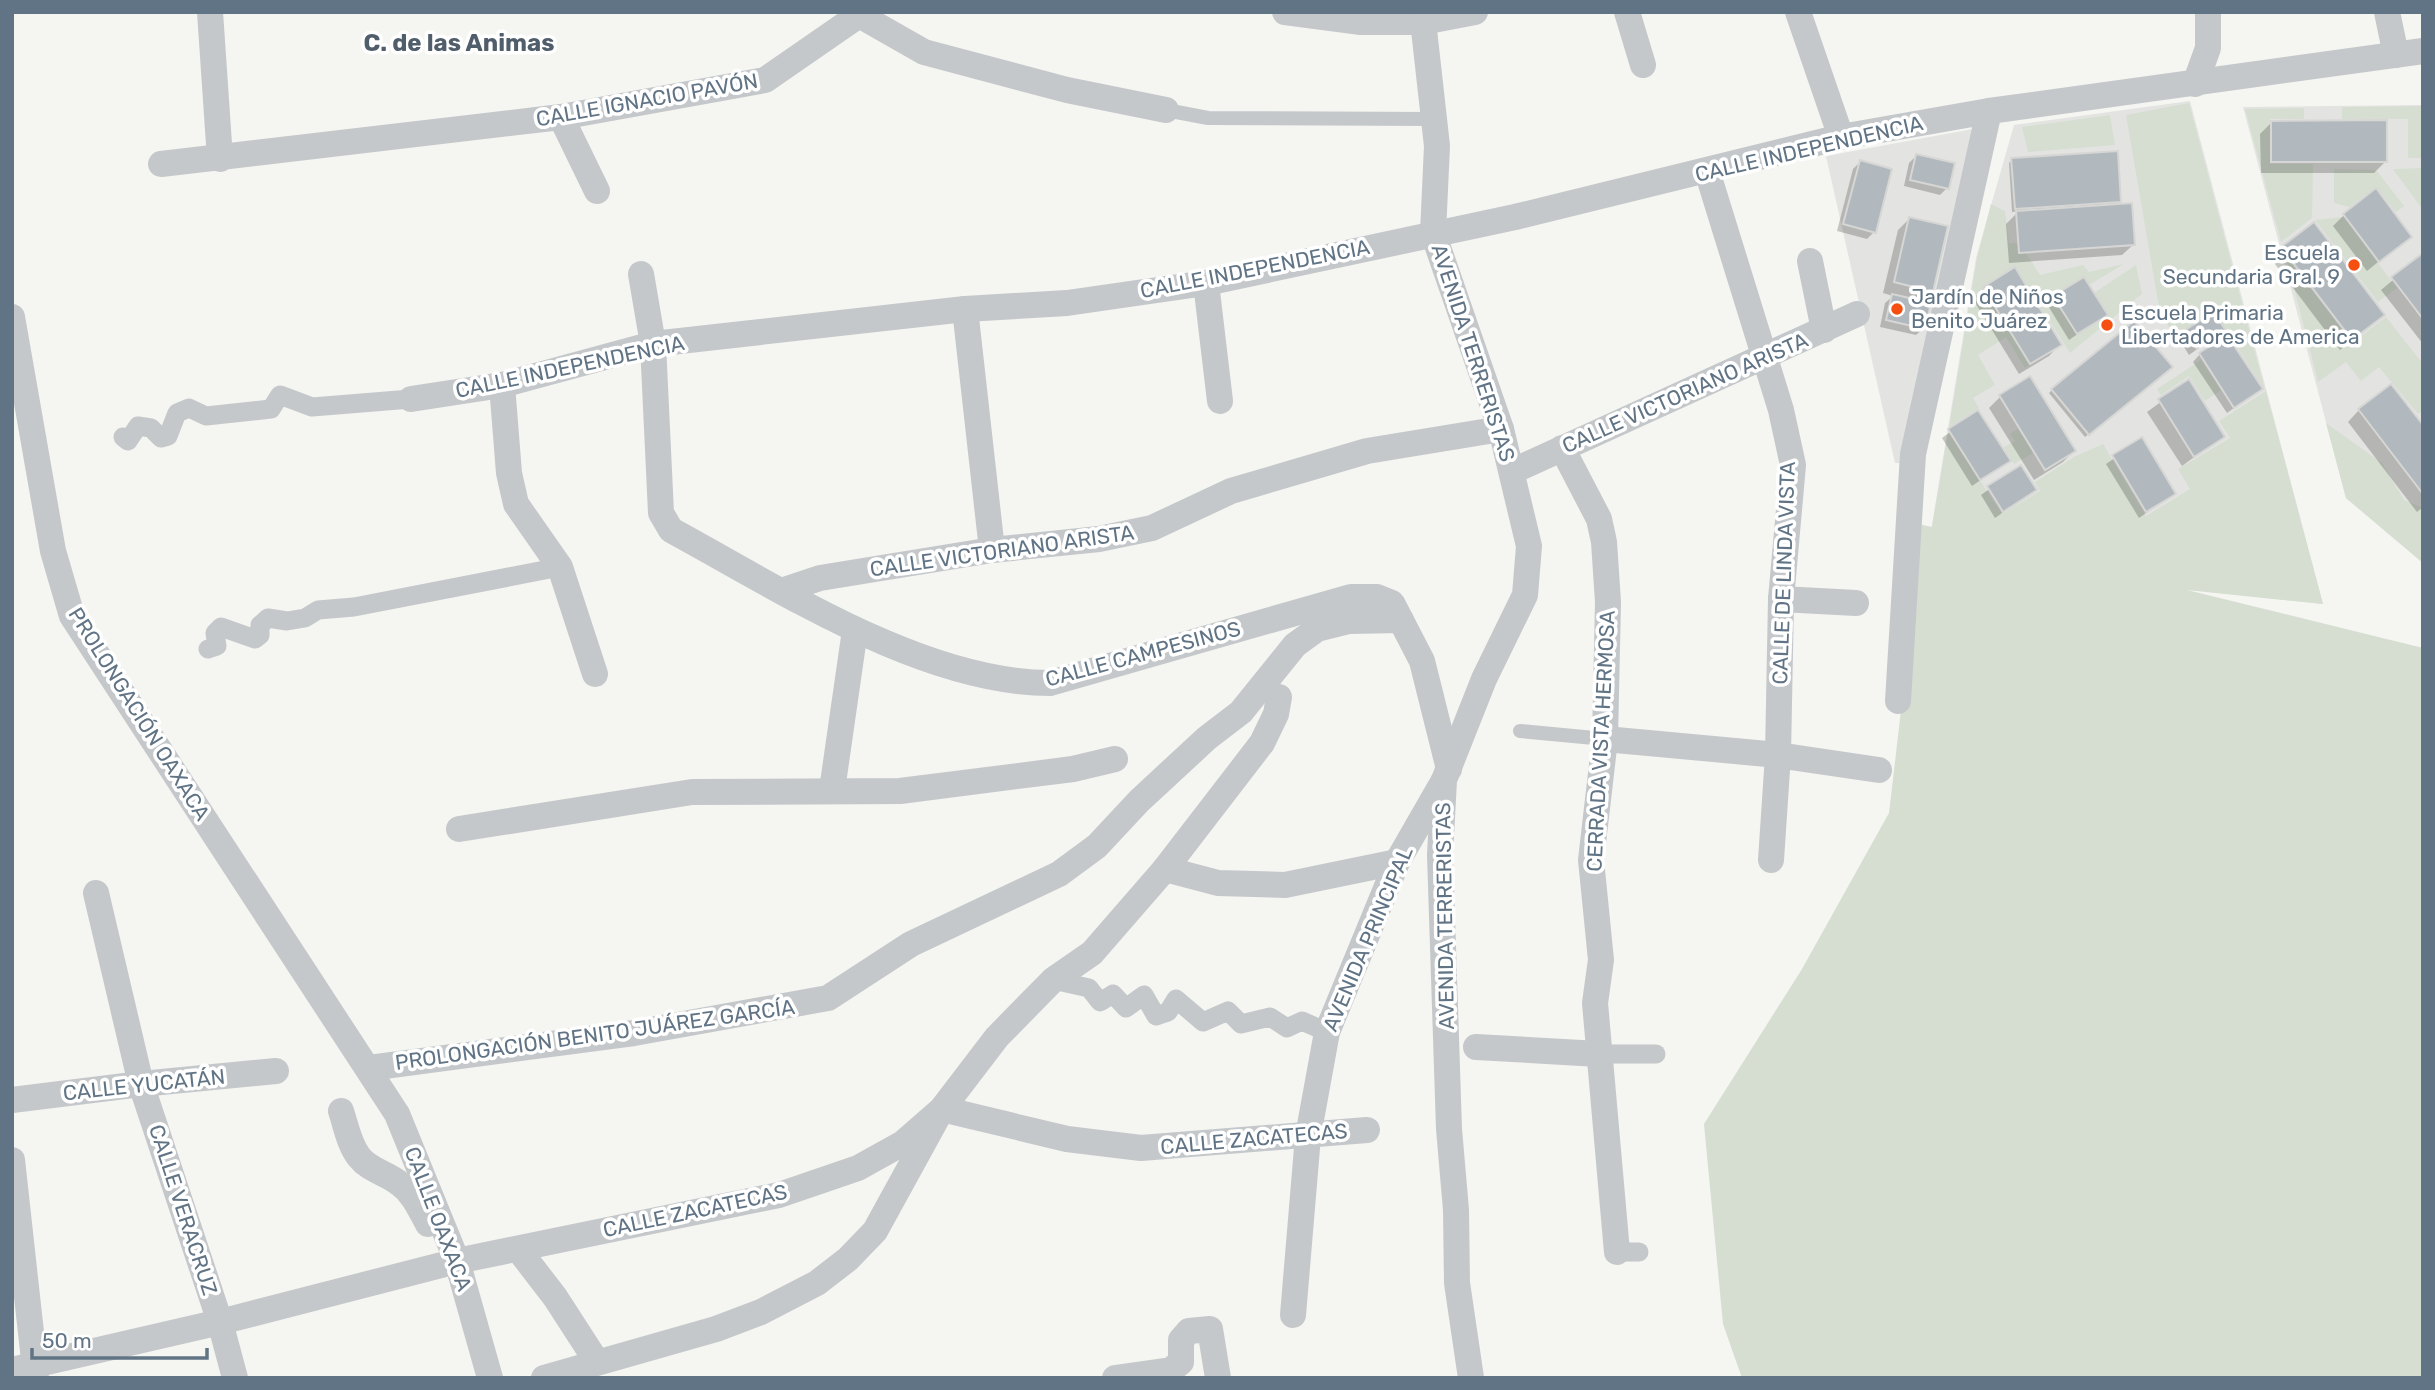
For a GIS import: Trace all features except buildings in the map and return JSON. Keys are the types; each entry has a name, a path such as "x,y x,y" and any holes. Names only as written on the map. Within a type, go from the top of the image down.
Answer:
{"street":[{"path":"210,12 220,159"},
{"path":"1285,12 1361,22 1475,12"},
{"path":"1627,12 1643,65"},
{"path":"1798,12 1842,137"},
{"path":"2195,84 2208,48 2208,12"},
{"path":"2387,12 2396,55"},
{"name":"CALLE IGNACIO PAVÓN","path":"161,164 561,117 765,80 859,15 924,52 1067,90 1166,110"},
{"path":"1423,17 1437,146 1433,233"},
{"name":"CALLE INDEPENDENCIA","path":"123,437 128,441 138,426 150,429 161,438 168,436 177,413 189,408 206,416 271,409 280,395 312,407 411,399 502,385 653,344 965,309 1067,303 1206,283 1433,233 1516,218 1842,137 1989,111 2423,51"},
{"path":"1898,701 1913,454 1989,111"},
{"path":"561,117 597,191"},
{"name":"CALLE DE LINDA VISTA","path":"1707,171 1781,410 1793,465 1781,599 1778,755 1771,860"},
{"name":"AVENIDA TERRERISTAS","path":"1433,233 1501,429 1529,546 1525,595 1484,679 1446,775 1440,855 1457,1283 1471,1378"},
{"path":"1810,261 1824,330"},
{"name":"CALLE CAMPESINOS","path":"641,274 653,344 661,513 671,530 855,630 941,662 1020,683 1050,683 1351,597 1377,597 1392,603 1422,661 1446,775"},
{"path":"1206,283 1220,401"},
{"path":"965,309 992,551"},
{"name":"CALLE VICTORIANO ARISTA","path":"1513,471 1857,314"},
{"name":"PROLONGACIÓN OAXACA","path":"12,317 53,551 72,616 369,1068"},
{"path":"502,385 509,473 516,504 560,567 595,674"},
{"name":"CALLE VICTORIANO ARISTA","path":"783,590 820,578 992,551 1099,539 1152,528 1231,491 1367,451 1501,429"},
{"name":"CERRADA VISTA HERMOSA","path":"1562,448 1599,519 1604,542 1608,602 1605,739 1591,860 1601,960 1594,1003 1628,1252"},
{"path":"208,649 218,646 215,633 221,627 255,639 260,635 260,625 268,618 296,620 318,610 354,607 560,567"},
{"path":"1781,599 1856,603"},
{"name":"PROLONGACIÓN BENITO JUÁREZ GARCÍA","path":"369,1068 634,1033 828,998 911,944 1059,874 1097,846 1139,801 1207,738 1241,712 1295,645 1317,629 1349,621 1401,620"},
{"path":"832,790 855,630"},
{"path":"544,1378 716,1329 779,1303 817,1283 848,1259 876,1231 942,1110 997,1037 1053,981 1092,953 1165,869 1262,744 1276,714 1279,697"},
{"path":"1605,739 1778,755 1879,770"},
{"path":"459,829 692,792 900,791 1073,769 1115,759"},
{"name":"AVENIDA PRINCIPAL","path":"1293,1315 1308,1136 1327,1032 1397,862 1446,775"},
{"path":"1165,869 1218,883 1285,885 1397,862"},
{"name":"CALLE VERACRUZ","path":"96,893 141,1084 220,1322 234,1378"},
{"path":"1053,981 1089,988 1100,1002 1112,994 1126,1009 1144,995 1156,1016 1168,1012 1176,999 1203,1022 1228,1011 1241,1024 1270,1017 1287,1028 1302,1021 1327,1032"},
{"path":"1476,1047 1599,1054 1656,1054"},
{"name":"CALLE OAXACA","path":"369,1068 397,1114 490,1378"},
{"name":"CALLE YUCATÁN","path":"12,1100 141,1084 276,1072"},
{"name":"CALLE ZACATECAS","path":"28,1371 451,1263 779,1195 858,1168 902,1143 942,1110 1068,1139 1141,1148 1367,1130"},
{"path":"341,1111 351,1144 359,1157 373,1169 399,1182 412,1195 451,1263"},
{"path":"12,1160 28,1371"},
{"path":"518,1249 555,1297 597,1362"},
{"path":"1115,1378 1171,1370 1181,1362 1181,1340 1189,1331 1210,1329 1218,1378"}],"lane":[{"name":"CALLE IGNACIO PAVÓN","path":"1166,110 1208,118 1301,121 1434,119"},
{"path":"1520,731 1605,739"}],"shaded area":[{"name":"Escuela Primaria Libertadores de America","path":"2190,101 2323,604 2115,582 1927,555 1976,258 2014,125"},
{"path":"2189,103 2265,390 2214,311 2184,330 2169,327 2160,313 2126,115"},
{"name":"Escuela Secundaria Gral. 9","path":"2423,105 2423,563 2346,498 2243,107"},
{"path":"2423,106 2423,158 2408,158 2408,119 2342,119 2342,107"},
{"path":"2304,108 2304,119 2270,119 2270,164 2313,164 2312,218 2281,242 2245,109"},
{"path":"2110,115 2115,145 2028,152 2022,127"},
{"name":"Jardín de Niños Benito Juárez","path":"1973,129 1901,463 1895,463 1826,156"},
{"path":"2423,168 2423,210 2393,169"},
{"path":"2334,169 2376,170 2404,206 2396,212 2376,187 2349,207 2334,203"},
{"path":"1991,204 2005,211 2009,243 2018,243 2019,253 2026,253 2040,275 2083,265 2089,272 2124,264 2089,285 2084,277 2054,296 2094,293 2136,265 2142,294 2070,353 2015,267 1982,287 2029,365 2025,368 2006,337 1978,355 1995,385 1973,398 1979,408 1949,427 1977,258"},
{"path":"2343,217 2397,288 2378,302 2315,220"},
{"path":"2286,256 2352,343 2386,317 2423,364 2423,410 2418,414 2379,367 2361,381 2346,362 2318,382"},
{"path":"2201,360 2221,390 2205,401 2189,376 2161,395 2157,389"},
{"path":"2266,391 2323,604 2187,590 2423,648 2423,1378 1742,1378 1723,1324 1704,1124 1802,969 1889,813 1910,634 1918,524 1932,527 1948,432 2002,514 2040,491 2035,482 2074,457 2103,444 2146,516 2190,489 2178,469 2230,438 2219,421"},
{"path":"2326,423 2382,463 2404,500 2423,508 2423,563 2346,498"},
{"path":"2018,429 2033,453 2014,464 2004,447 2015,441 2010,434"}],"place":[{"name":"Escuela Secundaria Gral. 9","path":"2354,265"},
{"name":"Jardín de Niños Benito Juárez","path":"1897,309"},
{"name":"Escuela Primaria Libertadores de America","path":"2107,325"}],"district":[{"name":"C. de las Animas","path":"459,43"}]}
